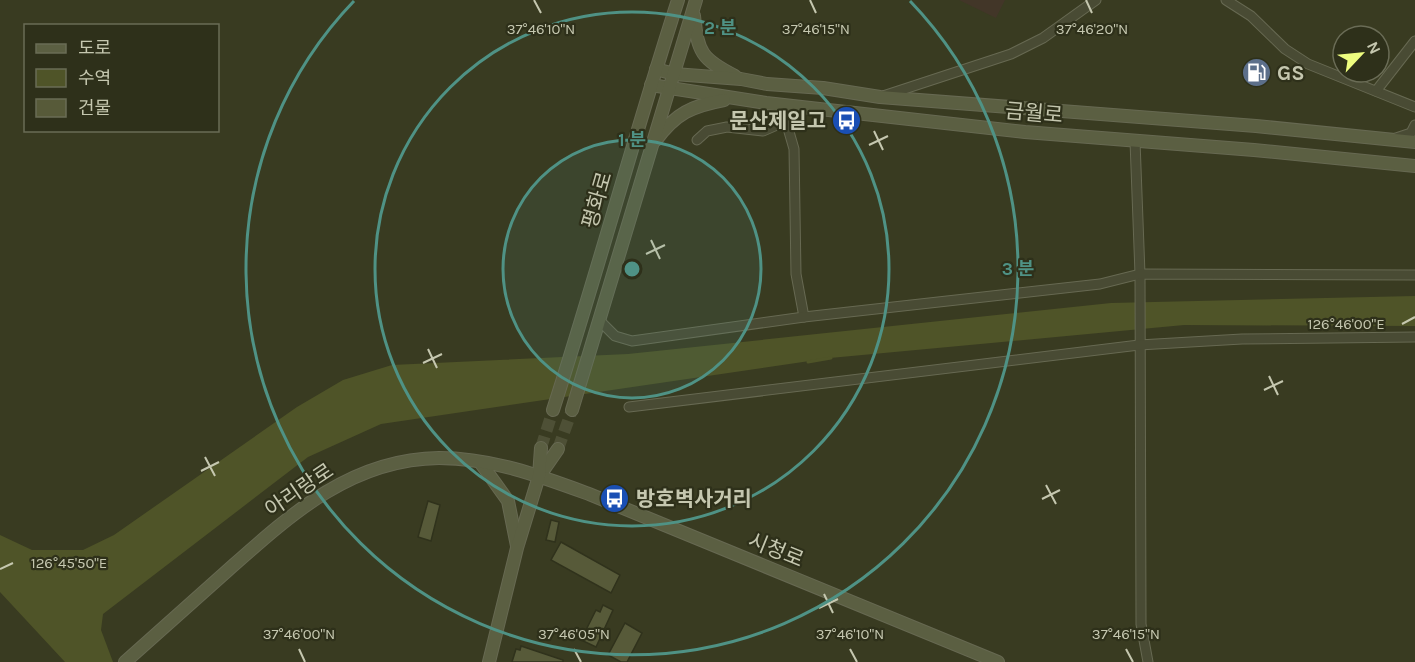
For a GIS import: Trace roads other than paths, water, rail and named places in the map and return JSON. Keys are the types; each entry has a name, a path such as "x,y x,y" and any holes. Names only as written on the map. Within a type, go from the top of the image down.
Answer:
{"main road":[{"name":"평화로","path":"553,410 678,0"},
{"name":"평화로","path":"572,410 695,5"},
{"path":"695,5 697,43 703,53 714,66 741,79"},
{"name":"금월로","path":"656,69 674,74 823,88 880,97 1256,126 1415,142"},
{"name":"금월로","path":"651,85 733,98 1025,132 1265,151 1415,166"},
{"path":"652,146 663,131 686,110 733,98"},
{"path":"489,662 517,548 539,476 541,448"},
{"path":"539,476 558,449"},
{"name":"아리랑로","path":"125,662 284,521 333,487 359,475 399,462 439,458 498,464 539,476"},
{"path":"480,462 508,501 517,548"},
{"name":"시청로","path":"539,476 589,494 998,662"}],"street":[{"path":"880,97 1011,54 1043,38 1096,0"},
{"path":"1227,0 1251,16 1285,50 1308,64 1338,78 1415,107"},
{"path":"1376,91 1415,41"},
{"path":"781,104 794,149 796,274 804,316"},
{"path":"697,140 707,131 727,127 763,130 786,121"},
{"path":"1392,140 1410,133 1415,125"},
{"path":"1135,141 1140,278 1141,624 1148,662"},
{"path":"600,321 615,336 632,341 804,316 1140,278 1415,275"},
{"path":"629,407 1139,343 1415,337"}],"water":[{"path":"1415,296 1415,326 1184,325 830,358 381,424 308,457 103,614 101,630 113,662 65,662 0,592 0,535 32,550 83,550 114,535 297,407 343,380 392,365 628,354 1111,303"}],"waterway":[{"path":"808,362 831,358"}],"tunnel":[{"path":"541,448 553,410"},
{"path":"558,449 572,410"}],"place":[{"name":"GS","path":"1256,73"},
{"name":"문산제일고","path":"847,121"},
{"name":"방호벽사거리","path":"615,499"}]}
